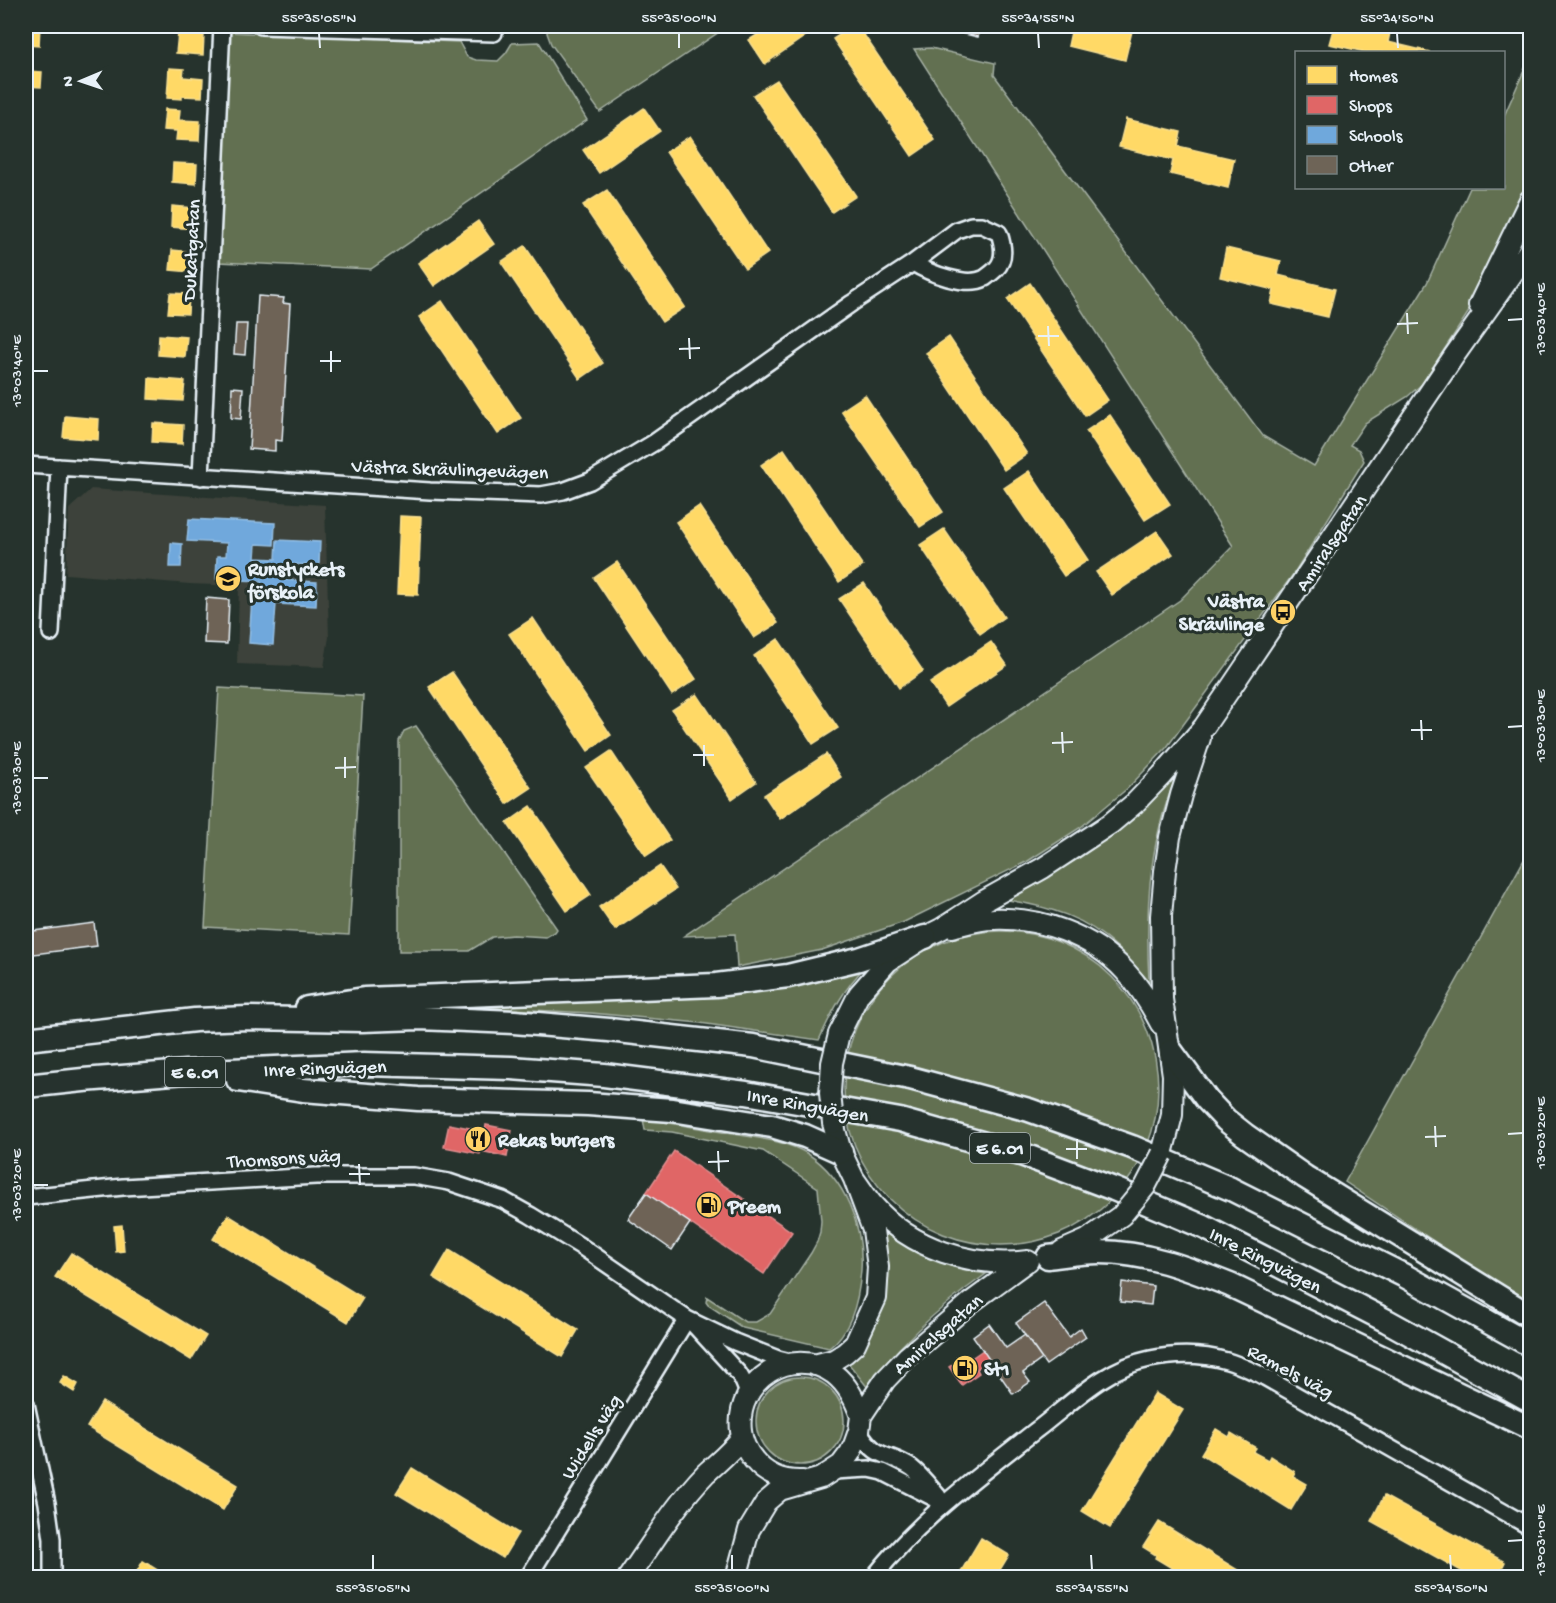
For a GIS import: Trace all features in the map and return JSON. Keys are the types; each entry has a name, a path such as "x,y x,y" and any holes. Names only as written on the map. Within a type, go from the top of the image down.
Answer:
{"highway":[{"path":"417,1007 716,985 788,976 859,959 933,933"},
{"name":"E 6.01","path":"26,1039 195,1020 417,1007 514,1022 753,1046 910,1078 1029,1110 1132,1147 1231,1189 1405,1276 1530,1345"},
{"path":"1168,1042 1206,1100 1245,1136 1305,1177 1530,1316"},
{"name":"Inre Ringvägen","path":"26,1086 186,1072 364,1064 511,1068 604,1075 746,1093 900,1120 1024,1155 1114,1189 1204,1227 1387,1321 1530,1400"},
{"path":"186,1072 303,1090 418,1099 588,1104 672,1110 772,1126 805,1136 841,1152"},
{"path":"1048,1257 1099,1252 1135,1255 1180,1265 1240,1290 1530,1428"}],"main road":[{"name":"Amiralsgatan","path":"1454,356 1530,200"},
{"name":"Amiralsgatan","path":"811,1481 795,1482 783,1479 761,1468 752,1458 742,1437 740,1422 748,1393 764,1375 780,1366 834,1360 855,1344 876,1298 878,1267 873,1230 841,1152 833,1123 830,1093 832,1063 839,1034 859,994 888,961 984,901 1043,868 1110,824 1135,803 1162,775 1204,727 1454,356 1530,249"},
{"name":"Amiralsgatan","path":"854,1179 874,1206 898,1229 927,1246 959,1258 992,1263 1026,1262 1048,1257 1087,1240 1122,1215 1145,1186 1162,1154 1172,1115 1173,1075 1162,999 1161,969 1161,916 1165,871 1170,837 1181,795 1204,727"},
{"name":"Amiralsgatan","path":"933,933 991,919 1028,920 1064,930 1096,947 1125,970 1147,999 1168,1042"},
{"name":"Amiralsgatan","path":"736,1578 749,1530 766,1502 780,1490 821,1478 841,1465 850,1453 860,1424 885,1380 908,1356 970,1303 1026,1262"},
{"path":"806,1364 835,1375 848,1388 855,1400 860,1424"},
{"path":"628,1578 667,1521 706,1473 735,1447 742,1437"}],"street":[{"name":"Dukatgatan","path":"201,477 222,26"},
{"path":"261,26 494,33"},
{"name":"Västra Skrävlingevägen","path":"26,465 508,495 541,495 563,491 590,481 655,442 957,230 971,225 982,225 999,233 1003,244 1000,265 984,279 946,278 927,272 913,263"},
{"path":"51,633 59,467"},
{"name":"Thomsons väg","path":"26,1197 135,1186 316,1176 414,1176 449,1182 503,1200 530,1215 582,1247 687,1319 755,1351 778,1359 806,1364"},
{"name":"Thomsons väg","path":"687,1319 739,1374 748,1393"},
{"name":"Widells väg","path":"529,1576 687,1319"},
{"name":"Ramels väg","path":"873,1578 895,1552 944,1503 1087,1389 1120,1369 1148,1359 1175,1355 1228,1361 1261,1375 1530,1527"},
{"path":"26,1404 47,1503 52,1539 52,1578"},
{"path":"860,1424 871,1448 878,1454 911,1468 944,1503"},
{"path":"833,1472 869,1469 883,1472 944,1503"}],"shaded area":[{"name":"Runstyckets förskola","path":"91,489 325,505 329,637 324,667 237,664 239,586 66,574 69,509"}],"green space":[{"path":"548,26 728,26 600,112 551,44 547,33"},
{"path":"229,32 459,42 467,57 476,60 498,61 512,43 539,42 587,120 371,269 218,262"},
{"path":"931,48 995,63 994,75 1263,436 1314,466 1427,283 1470,189 1505,189 1505,114 1530,57 1530,189 1479,296 1422,384 1407,397 1365,423 1350,445 1359,450 1364,461 1294,573 1167,747 1128,788 1081,827 1028,861 904,922 822,950 737,967 735,934 684,936 1180,600 1233,546 914,49"},
{"path":"219,688 363,696 349,935 205,927"},
{"path":"416,726 557,929 555,932 546,937 513,935 492,937 469,951 399,951 399,741 404,731"},
{"path":"1182,762 1162,816 1152,869 1148,923 1149,981 1117,947 1080,921 1053,910 1008,900 1079,858 1136,817"},
{"path":"1530,849 1530,1305 1345,1182"},
{"path":"1001,931 1032,934 1075,949 1101,966 1123,988 1140,1014 1151,1042 1158,1088 1155,1119 1140,1162 1123,1188 1101,1210 1075,1227 1047,1238 1001,1245 970,1242 927,1227 901,1210 879,1188 862,1162 851,1134 844,1088 847,1057 862,1014 879,988 901,966 927,949 955,938"},
{"path":"866,966 839,1001 819,1040 700,1023 591,1013 373,1002"},
{"path":"643,1119 782,1143 808,1154 832,1176 842,1190 855,1221 859,1237 861,1270 856,1302 849,1323 837,1341 829,1348 743,1328 706,1302 707,1297 745,1322 756,1322 770,1314 817,1242 821,1221 818,1188 763,1151 672,1132 645,1130"},
{"path":"887,1232 934,1260 986,1274 921,1326 880,1371 868,1388 849,1364 867,1338 886,1267 885,1233"},
{"path":"800,1377 825,1384 837,1396 844,1421 837,1446 825,1458 800,1465 775,1458 763,1446 756,1421 763,1396 775,1384"}],"building: Homes":[{"path":"26,26 40,26 39,46 26,45"},
{"path":"771,26 820,26 765,64 749,40"},
{"path":"853,26 858,26 935,140 912,156 833,39"},
{"path":"1043,26 1108,26 1132,31 1125,60 1068,46 1071,32"},
{"path":"1334,26 1380,26 1391,28 1388,42 1426,51 1360,51 1329,44"},
{"path":"178,33 204,35 203,55 176,53"},
{"path":"169,68 184,69 183,77 203,79 202,97 167,98"},
{"path":"26,71 42,72 41,87 26,86"},
{"path":"777,80 856,196 832,212 753,95"},
{"path":"644,108 660,131 599,173 583,150"},
{"path":"165,109 180,110 179,120 200,121 199,141 176,140 177,131 163,130"},
{"path":"1126,119 1181,132 1178,146 1234,159 1228,188 1170,174 1173,160 1119,147"},
{"path":"690,136 768,253 745,269 666,152"},
{"path":"173,163 197,164 196,184 172,182"},
{"path":"607,190 685,307 662,322 583,205"},
{"path":"172,206 195,208 194,229 171,227"},
{"path":"478,221 494,244 434,286 418,263"},
{"path":"525,246 603,363 580,379 501,262"},
{"path":"1226,248 1281,261 1278,275 1335,289 1328,317 1271,304 1274,290 1220,277"},
{"path":"172,250 192,252 191,272 170,270"},
{"path":"1030,283 1108,400 1085,416 1007,299"},
{"path":"170,293 189,294 188,314 168,313"},
{"path":"442,301 521,418 498,434 419,317"},
{"path":"159,335 187,337 185,357 158,355"},
{"path":"949,337 1027,454 1004,470 926,353"},
{"path":"149,378 185,381 183,401 148,399"},
{"path":"865,395 943,512 920,527 841,411"},
{"path":"1110,415 1170,504 1145,520 1086,431"},
{"path":"65,416 99,419 98,440 63,437"},
{"path":"153,423 183,425 182,444 152,442"},
{"path":"784,449 863,566 839,582 761,465"},
{"path":"1029,471 1088,560 1064,576 1004,488"},
{"path":"699,506 778,623 754,638 676,522"},
{"path":"400,516 421,517 418,595 397,594"},
{"path":"944,529 1004,617 980,634 920,545"},
{"path":"1157,531 1173,554 1112,595 1096,572"},
{"path":"617,562 696,679 672,695 594,578"},
{"path":"864,583 923,671 899,688 839,599"},
{"path":"533,618 611,735 588,751 509,634"},
{"path":"778,639 838,728 813,744 754,656"},
{"path":"991,642 1007,665 946,707 930,683"},
{"path":"452,672 531,788 507,804 429,687"},
{"path":"697,694 756,782 732,799 672,710"},
{"path":"611,751 670,840 646,856 586,768"},
{"path":"826,754 841,777 780,819 764,795"},
{"path":"531,806 591,895 567,911 507,823"},
{"path":"660,866 676,889 615,930 599,907"},
{"path":"228,1215 363,1298 348,1322 213,1239"},
{"path":"122,1225 124,1251 116,1252 114,1226"},
{"path":"449,1250 578,1330 562,1357 433,1277"},
{"path":"71,1253 206,1336 191,1360 55,1277"},
{"path":"64,1376 78,1384 74,1392 60,1383"},
{"path":"1155,1393 1183,1410 1110,1528 1082,1511"},
{"path":"102,1402 238,1485 223,1510 87,1427"},
{"path":"1216,1429 1229,1437 1231,1433 1256,1448 1253,1452 1268,1460 1270,1456 1295,1472 1293,1476 1307,1484 1291,1510 1201,1454"},
{"path":"412,1468 518,1533 503,1558 396,1493"},
{"path":"1384,1496 1505,1562 1497,1578 1474,1578 1371,1521"},
{"path":"1159,1522 1249,1577 1193,1578 1182,1570 1180,1573 1155,1558 1156,1555 1143,1547"},
{"path":"981,1538 1009,1555 995,1578 957,1578"},
{"path":"143,1561 170,1578 133,1578"}],"building: Shops":[{"name":"Rekas burgers","path":"449,1124 485,1131 486,1125 512,1130 507,1157 481,1151 480,1154 444,1147"},
{"name":"Preem","path":"674,1151 792,1232 764,1274 646,1193"},
{"path":"983,1350 990,1360 977,1369 979,1373 962,1385 949,1367 967,1355 970,1359"}],"building: Schools":[{"path":"189,519 275,523 274,545 256,544 255,558 276,559 277,540 320,542 319,565 286,564 285,580 317,582 316,606 276,604 273,645 249,643 252,598 260,599 261,581 216,579 217,556 226,556 227,543 187,541"},
{"path":"171,543 182,544 181,567 170,567"}],"building: Other":[{"path":"931,26 981,26 978,37"},
{"path":"258,296 284,298 283,303 290,304 282,441 275,440 275,451 249,449"},
{"path":"236,324 247,324 245,355 234,354"},
{"path":"232,387 243,388 241,419 231,418"},
{"path":"206,598 229,600 227,644 204,643"},
{"path":"94,923 97,946 26,955 26,932"},
{"path":"646,1193 690,1223 672,1250 628,1219"},
{"path":"1122,1282 1153,1286 1151,1305 1120,1302"},
{"path":"1044,1303 1069,1337 1081,1328 1086,1337 1046,1365 1016,1323"},
{"path":"989,1324 1006,1348 1025,1335 1042,1359 1023,1373 1030,1382 1013,1394 973,1336"}],"place":[{"name":"Runstyckets förskola","path":"228,579"},
{"name":"Västra Skrävlinge","path":"1283,612"},
{"name":"Rekas burgers","path":"478,1139"},
{"name":"Preem","path":"709,1205"},
{"name":"St1","path":"965,1368"}]}
